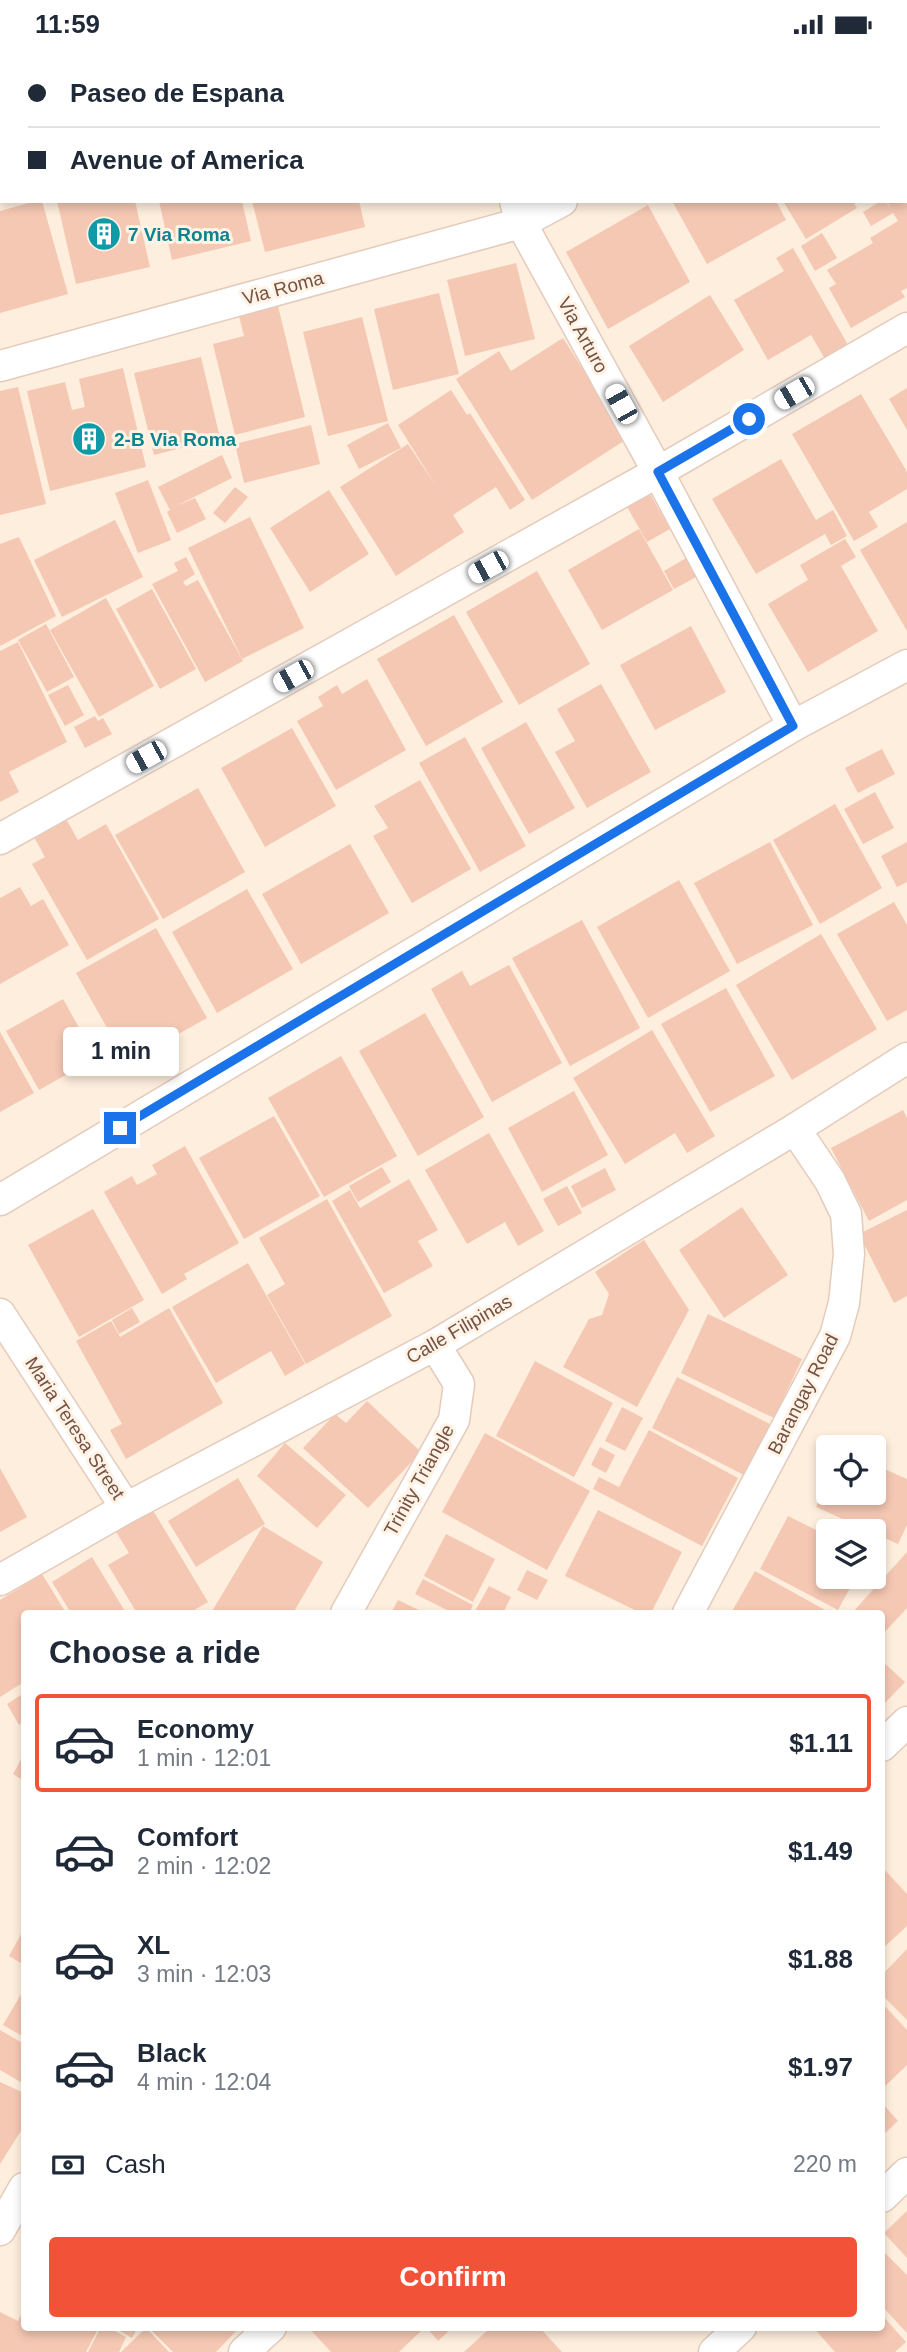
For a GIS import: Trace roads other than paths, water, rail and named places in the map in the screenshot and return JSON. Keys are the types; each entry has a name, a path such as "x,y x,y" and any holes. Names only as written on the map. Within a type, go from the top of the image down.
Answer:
{"street":[{"name":"Via Roma","path":"0,366 554,203"},
{"name":"Via Arturo","path":"518,212 793,726"},
{"path":"0,839 658,472 907,328"},
{"path":"0,1200 793,726 907,665"},
{"name":"Calle Filipinas","path":"0,1580 126,1508 435,1345 795,1129 907,1058"},
{"name":"Barangay Road","path":"690,1610 835,1336 844,1303 849,1254 845,1214 830,1181 795,1129"},
{"name":"Maria Teresa Street","path":"0,1314 126,1508"},
{"name":"Trinity Triangle","path":"348,1610 454,1420 460,1384 435,1345"},
{"path":"885,1743 907,1722"},
{"path":"885,2194 907,2173"},
{"path":"0,2231 21,2193"},
{"path":"244,2352 267,2331"},
{"path":"715,2352 737,2331"}],"place":[{"name":"7 Via Roma","path":"104,234"},
{"name":"2-B Via Roma","path":"89,439"}]}
